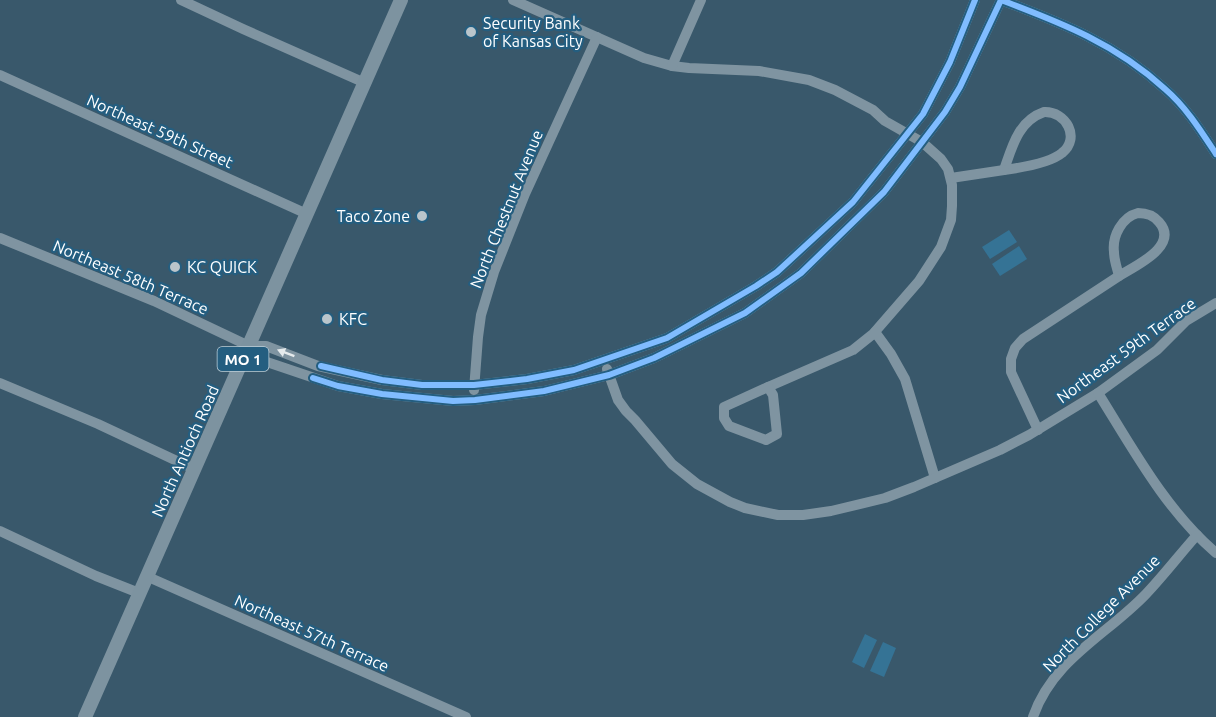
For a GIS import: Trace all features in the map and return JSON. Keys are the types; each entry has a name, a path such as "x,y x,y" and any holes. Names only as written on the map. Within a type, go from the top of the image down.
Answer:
{"main road":[{"name":"North Antioch Road","path":"85,717 401,0"}],"street":[{"path":"181,0 364,83"},
{"path":"513,0 644,58 672,66 759,71 809,80 854,99 873,110 885,121 914,138 941,159 948,169 951,178 951,220 941,247 919,280 875,332 853,350 768,387 724,407 724,418 729,426 766,440 777,435 773,395 768,387"},
{"path":"672,66 701,0"},
{"path":"249,346 261,360 338,386 382,394 453,401 544,391 609,375 654,358 745,313 801,273 884,192 914,138 923,114 950,62 975,0"},
{"path":"249,346 266,346 318,366 382,380 422,385 474,385 527,379 574,370 667,338 777,272 853,202 914,138 945,112 960,87 1001,0 1092,37 1139,68 1166,89 1185,110 1216,154"},
{"name":"North Chestnut Avenue","path":"475,400 474,385 481,315 494,272 525,194 597,37"},
{"name":"Northeast 59th Street","path":"0,75 308,214"},
{"path":"951,178 1017,169 1035,165 1063,152 1071,136 1065,120 1049,112 1038,114 1024,125 1018,134 1004,170"},
{"path":"1038,430 1011,372 1011,360 1015,348 1023,339 1156,252 1165,238 1163,226 1155,217 1144,213 1132,215 1119,228 1113,251 1119,276"},
{"name":"Northeast 58th Terrace","path":"0,238 154,301 249,346"},
{"name":"Northeast 59th Terrace","path":"605,360 618,399 626,411 672,464 697,484 745,508 761,512 803,515 885,498 1000,450 1038,430 1098,393 1157,350 1186,321 1216,303"},
{"path":"875,332 905,379 935,478"},
{"path":"0,382 194,469"},
{"path":"1098,393 1168,502 1216,553"},
{"path":"0,531 96,576 139,593"},
{"name":"North College Avenue","path":"1033,717 1047,687 1068,662 1147,594 1197,535"},
{"name":"Northeast 57th Terrace","path":"147,576 466,717"}],"shaded area":[{"path":"1009,230 1017,242 990,259 982,247"},
{"path":"1019,246 1027,259 1000,276 992,264"},
{"path":"865,634 877,640 864,668 852,662"},
{"path":"883,642 896,648 884,677 870,671"}],"cycle path":[{"path":"321,366 382,380 422,385 474,385 527,379 574,370 667,338 777,272 853,202 923,114 950,62 975,0"},
{"path":"1001,0 1067,26 1127,59 1180,104 1216,154"},
{"path":"313,378 338,386 382,394 453,401 544,391 609,375 654,358 745,313 801,273 884,192 945,112 960,87 1001,0"}],"place":[{"name":"Security Bank of Kansas City","path":"471,32"},
{"name":"Taco Zone","path":"422,216"},
{"name":"KC QUICK","path":"175,267"},
{"name":"KFC","path":"327,319"}]}
